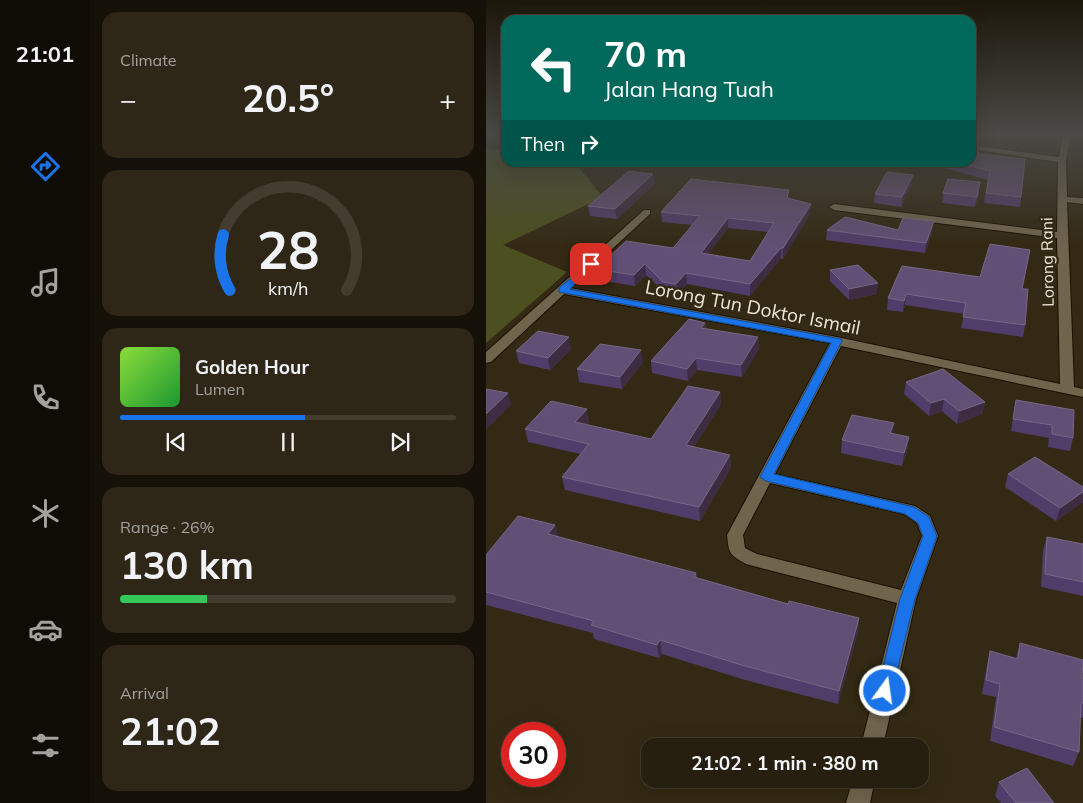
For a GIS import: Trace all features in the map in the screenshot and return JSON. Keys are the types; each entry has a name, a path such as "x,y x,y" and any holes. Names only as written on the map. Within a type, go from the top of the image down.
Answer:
{"street":[{"name":"Lorong Rani","path":"1062,171 1067,390"},
{"path":"1062,199 1083,201"},
{"path":"834,207 1062,236"},
{"path":"486,359 647,212"},
{"name":"Lorong Tun Doktor Ismail","path":"563,290 837,341 1083,393"},
{"path":"837,341 736,535 737,550 752,560 907,599"},
{"path":"766,477 910,510 924,520 930,536 907,599 874,738"},
{"path":"858,803 862,788"}],"green space":[{"path":"486,171 582,171 603,197 503,245 567,272 486,343"}],"building":[{"path":"628,171 653,174 615,209 588,206"},
{"path":"990,171 1024,171 1021,197 986,193"},
{"path":"887,172 913,175 902,197 875,194"},
{"path":"691,179 789,190 787,198 811,204 783,248 750,284 686,273 676,284 663,282 645,264 634,275 596,269 626,241 673,248 700,216 661,212","holes":["728,218 774,223 750,261 701,253"]},
{"path":"948,179 980,182 977,197 943,193"},
{"path":"845,217 898,230 903,218 934,221 926,243 827,230"},
{"path":"990,244 1030,250 1022,289 1028,289 1025,325 963,317 966,303 906,294 904,301 888,298 902,266 980,277"},
{"path":"858,265 878,283 849,289 830,270"},
{"path":"689,319 705,323 701,328 758,337 741,365 696,358 687,369 651,361"},
{"path":"538,331 569,337 548,358 516,351"},
{"path":"600,344 641,350 620,377 577,369"},
{"path":"943,369 985,402 959,411 944,399 931,403 906,382"},
{"path":"688,386 720,392 686,445 730,455 699,507 562,477 589,444 525,429 551,401 587,409 575,422 651,439"},
{"path":"486,389 508,393 486,414"},
{"path":"1016,400 1074,410 1073,438 1052,434 1052,425 1013,419"},
{"path":"852,415 894,423 890,433 909,437 904,453 842,440"},
{"path":"1035,457 1083,487 1083,492 1060,508 1008,474"},
{"path":"518,516 555,525 548,534 696,573 694,577 788,604 789,601 859,618 839,691 745,666 660,640 657,645 591,625 594,621 486,592 486,555"},
{"path":"1047,537 1083,544 1083,582 1045,574"},
{"path":"1020,643 1083,660 1083,703 1081,703 1079,752 994,727 1000,684 986,680 990,651 1018,659"},
{"path":"1027,768 1054,803 1016,803 999,782"}],"route":[{"path":"591,264 563,290 837,341 766,477 910,510 924,520 930,536 907,599 885,691"}]}
